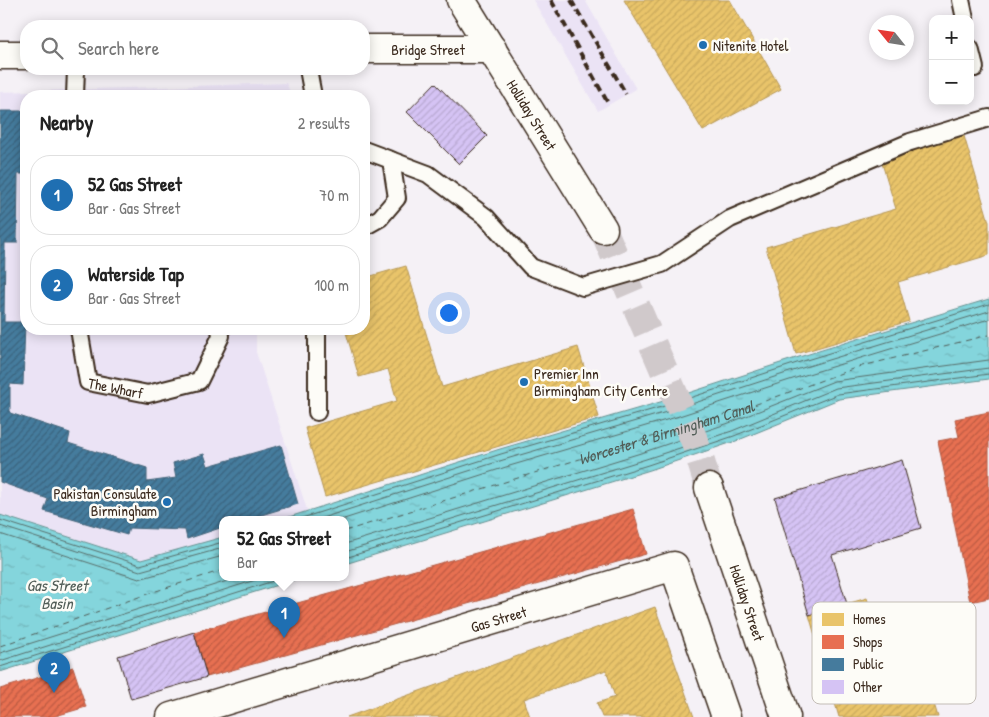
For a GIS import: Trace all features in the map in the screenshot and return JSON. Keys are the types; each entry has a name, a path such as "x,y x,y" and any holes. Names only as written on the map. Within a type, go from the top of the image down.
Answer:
{"street":[{"name":"Holliday Street","path":"461,0 603,230"},
{"name":"Bridge Street","path":"370,49 492,49"},
{"path":"0,55 20,55"},
{"name":"Holliday Street","path":"709,488 786,717"},
{"name":"Gas Street","path":"171,717 674,566 726,717"}],"lane":[{"path":"961,0 963,15"},
{"path":"75,90 76,75"},
{"path":"309,75 312,90"},
{"path":"370,152 428,174 486,217 531,267 583,287 662,264 730,219 910,142 989,118"},
{"path":"370,224 380,218 397,198 391,160"},
{"name":"The Wharf","path":"80,335 88,382 148,394 199,381 221,335"},
{"path":"318,335 318,412"}],"shaded area":[{"path":"533,0 585,0 636,89 598,111"},
{"path":"286,83 289,90 64,90"},
{"path":"20,91 20,335 256,335 256,352 309,516 219,516 219,570 141,560 0,515 0,92"}],"water":[{"name":"Worcester & Birmingham Canal","path":"989,299 989,379 839,399 736,441 650,470 349,563 349,516 292,516 500,449 667,400 799,357"},
{"name":"Gas Street Basin","path":"0,515 141,560 219,538 219,581 290,581 0,672"}],"building: Homes":[{"name":"Nitenite Hotel","path":"624,0 730,0 781,89 703,131"},
{"path":"964,136 989,222 989,255 898,282 909,321 796,354 766,247 896,209 881,160"},
{"name":"Premier Inn Birmingham City Centre","path":"406,266 442,387 578,347 599,417 325,497 305,428 397,401 388,369 359,377 347,335 370,335 370,276"},
{"path":"867,598 868,602 853,602"},
{"path":"655,607 694,717 602,717 597,703 615,697 606,670 524,699 530,717 347,717"},
{"path":"812,614 812,625 809,615"},
{"path":"835,704 934,704 938,717 839,717"}],"building: Shops":[{"path":"989,412 989,598 970,602 938,441 959,437 955,419"},
{"path":"633,509 646,554 207,677 194,632"},
{"path":"73,667 86,707 52,717 0,717 0,689"}],"building: Public":[{"path":"0,111 20,111 17,243 5,243 4,322 20,322 20,335 25,335 23,385 10,384 10,413 70,433 68,443 147,468 147,482 176,478 173,463 204,454 208,466 281,445 298,504 258,516 219,516 219,528 187,539 185,530 129,528 127,535 44,511 48,499 0,482"}],"building: Other":[{"path":"435,83 487,136 459,164 407,112"},
{"path":"902,460 921,528 832,555 846,602 812,602 812,614 809,615 775,498"},
{"path":"194,632 207,677 131,699 118,656"}],"ferry route":[{"path":"349,530 743,409 858,367 989,335"},
{"path":"0,646 153,592 219,571"}],"tunnel":[{"path":"603,229 695,442 709,488"}],"railway":[{"path":"551,0 609,105"},
{"path":"571,0 626,94"}],"place":[{"name":"Nitenite Hotel","path":"703,45"},
{"name":"Premier Inn Birmingham City Centre","path":"524,382"},
{"name":"Pakistan Consulate Birmingham","path":"167,502"},
{"name":"52 Gas Street","path":"284,638"},
{"name":"Waterside Tap","path":"54,693"}]}
